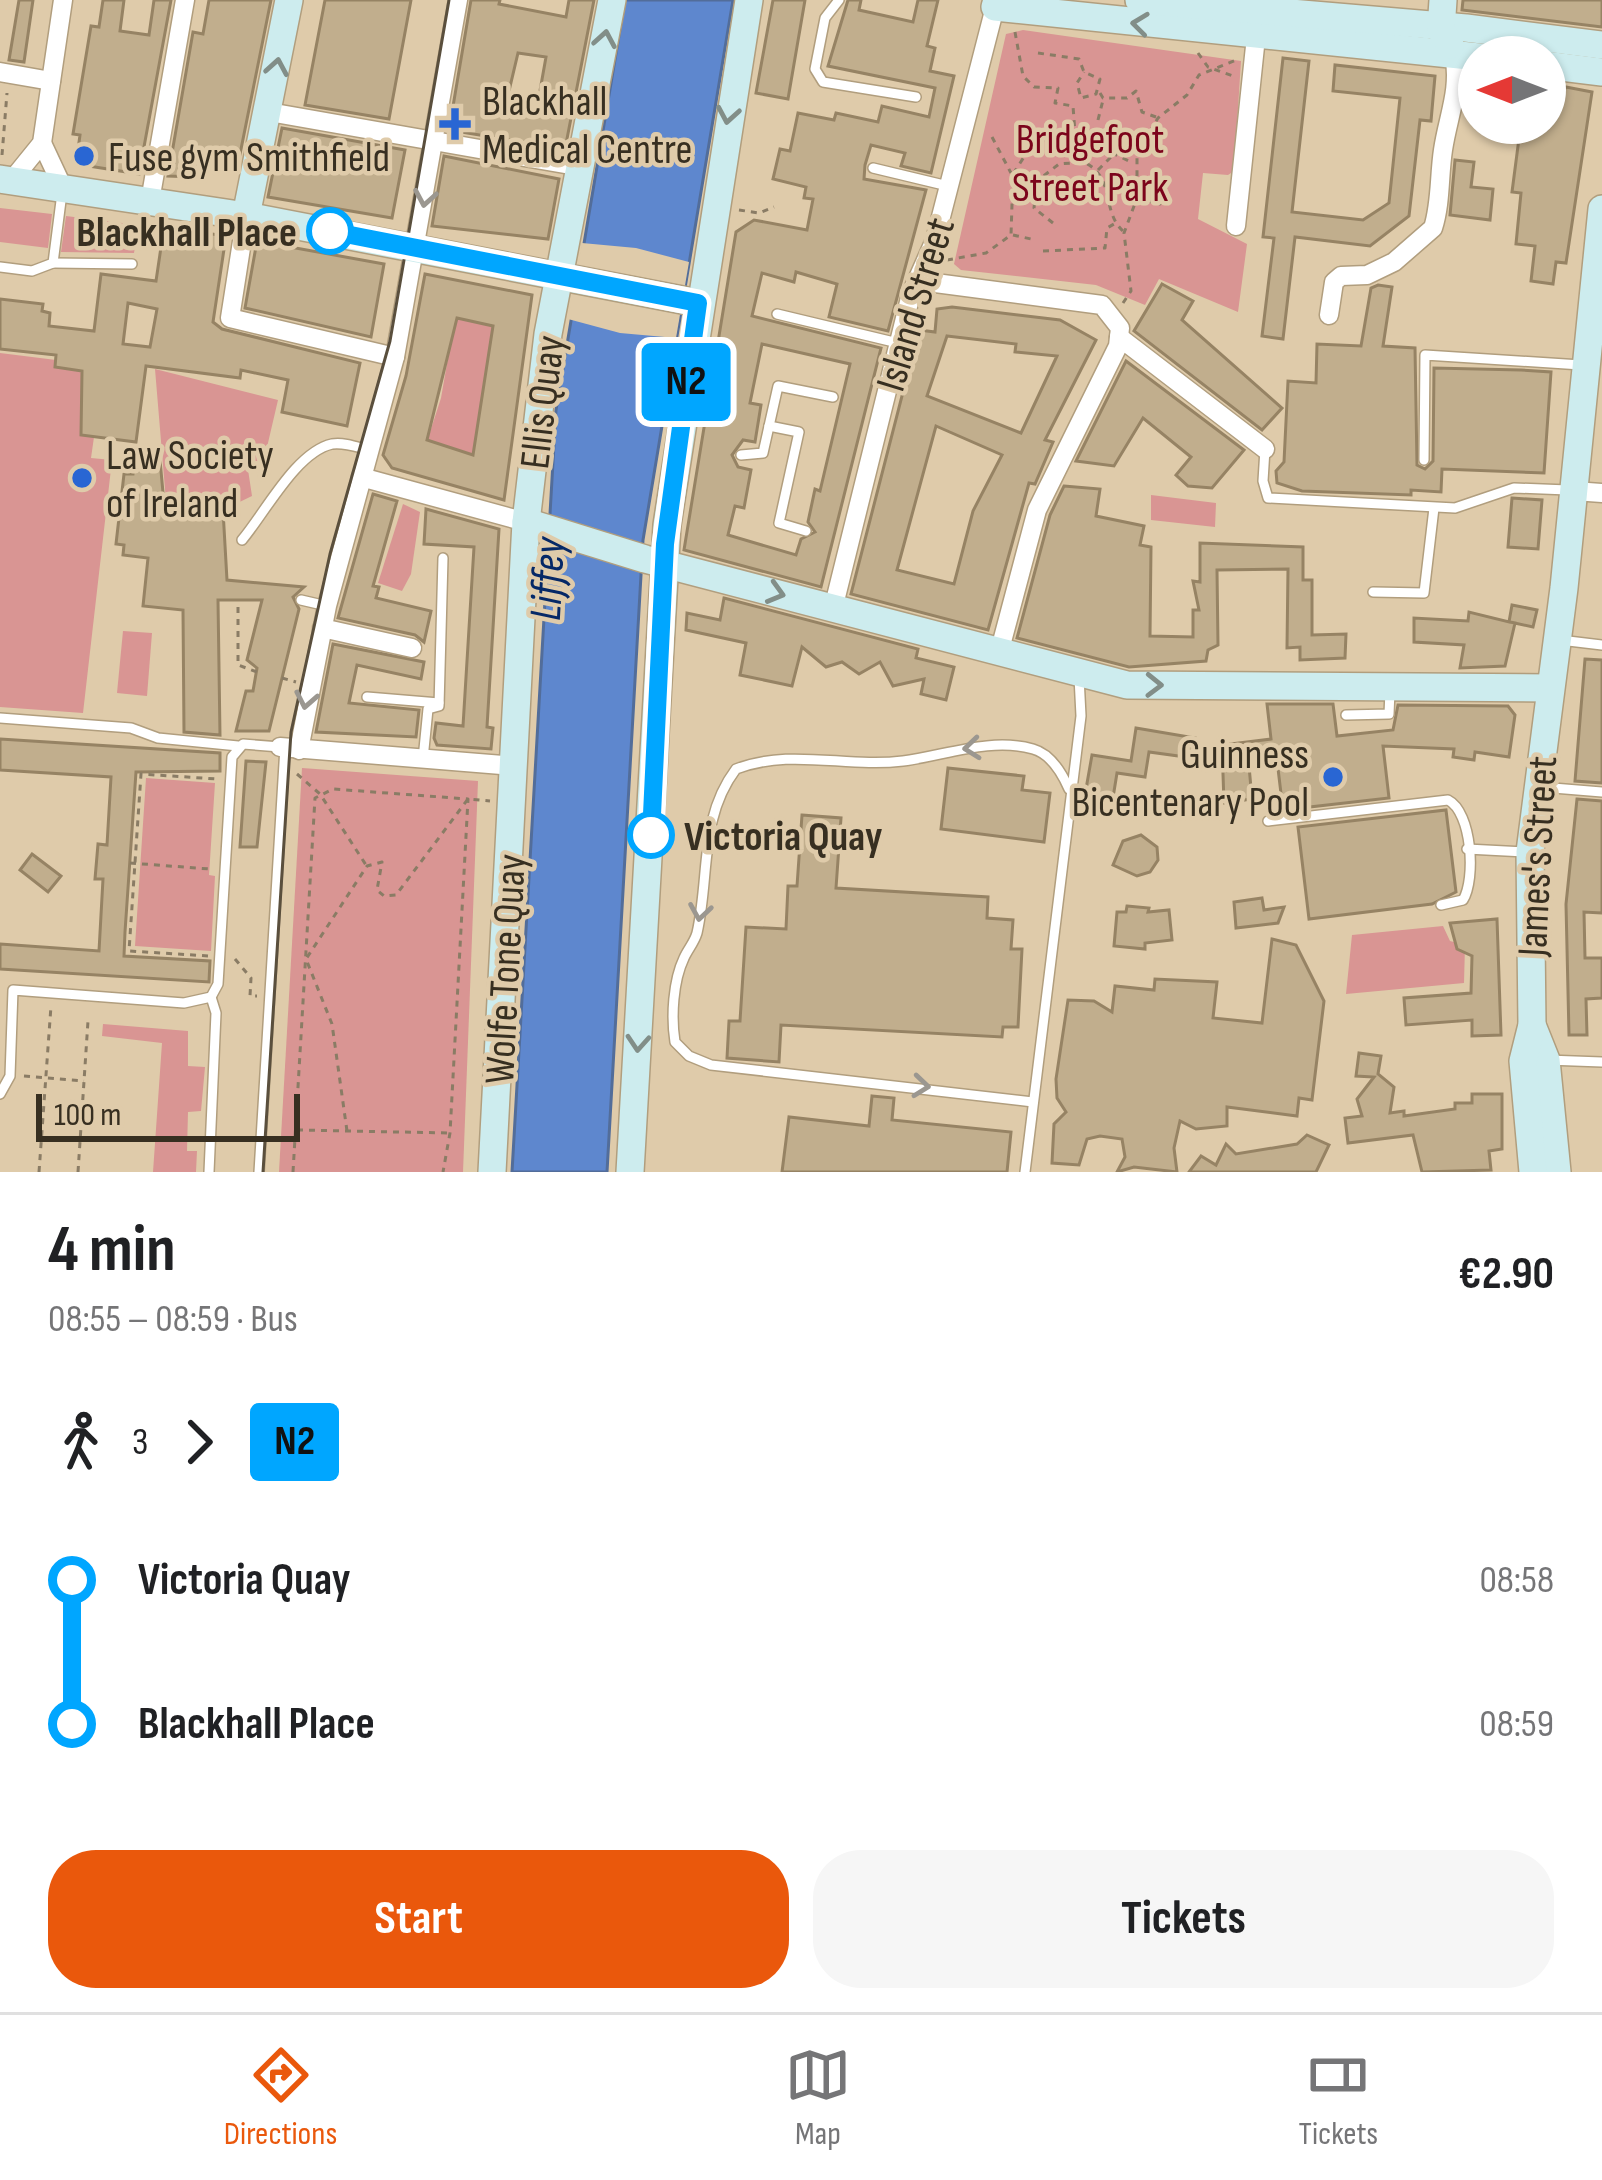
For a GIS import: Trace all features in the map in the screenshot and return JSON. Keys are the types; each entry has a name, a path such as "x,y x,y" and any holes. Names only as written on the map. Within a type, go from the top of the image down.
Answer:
{"main road":[{"path":"246,216 289,0"},
{"name":"Ellis Quay","path":"515,766 536,525 567,279 612,0"},
{"path":"630,1172 654,561 682,445 690,302 713,206 748,0"},
{"path":"1139,0 1315,9 1458,47"},
{"path":"1443,0 1458,47"},
{"path":"996,3 1247,48 1458,47"},
{"path":"1463,36 1466,28 1530,36"},
{"path":"1566,40 1602,45"},
{"path":"1566,68 1602,73"},
{"path":"6,180 246,216 690,302"},
{"name":"James's Street","path":"1533,1172 1523,1061 1532,1024 1530,853 1550,688 1588,492 1586,365 1602,209"},
{"path":"536,525 1079,675 1155,686 1550,688"},
{"name":"Wolfe Tone Quay","path":"492,1172 515,766"},
{"name":"James's Street","path":"1532,1024 1546,1060 1557,1172"}],"street":[{"path":"63,0 42,143 63,188"},
{"path":"149,201 185,0"},
{"path":"458,0 426,141 416,248 395,356 288,748 515,766"},
{"name":"Island Street","path":"833,609 842,540 911,294 920,281 949,186 996,3"},
{"path":"1329,315 1334,282 1341,276 1367,275 1394,262 1433,228 1443,144 1454,109 1458,47"},
{"path":"1236,226 1247,48"},
{"path":"4,72 51,81"},
{"path":"269,112 583,167"},
{"path":"6,180 42,143"},
{"path":"246,216 230,318 395,356"},
{"path":"920,281 1102,304 1113,312 1120,337 1265,449"},
{"path":"999,653 1037,510 1073,449 1120,337"},
{"path":"362,477 536,525"},
{"path":"322,628 412,648"}],"lane":[{"path":"839,0 824,18 815,69 823,82 916,98"},
{"path":"873,168 949,186"},
{"path":"53,263 63,188"},
{"path":"0,267 32,271 53,263 132,264"},
{"path":"777,314 898,343"},
{"path":"1424,460 1425,356 1586,365"},
{"path":"741,455 763,453 778,386 833,397"},
{"path":"769,426 800,433 779,523 806,531"},
{"path":"242,540 322,447 338,442 369,450"},
{"path":"1265,449 1263,481 1268,498 1434,508 1472,505 1514,488 1588,492"},
{"path":"1373,592 1424,593 1434,508"},
{"path":"439,703 443,557"},
{"path":"301,600 327,606"},
{"path":"1558,640 1602,645"},
{"path":"1025,1172 1081,716 1079,675"},
{"path":"1346,715 1389,714 1390,685"},
{"path":"367,697 439,703"},
{"path":"423,759 428,709 439,703"},
{"path":"0,718 131,728 158,737 288,748 259,1172"},
{"path":"209,1172 216,1013 211,997 220,956 231,765 238,746"},
{"path":"1033,1102 711,1065 688,1056 675,1042 676,987 682,960 696,939 710,820 720,790 736,769 788,757 900,762 993,746 1035,749 1060,768 1070,789"},
{"path":"1535,786 1602,792"},
{"path":"1268,821 1448,800 1463,816 1471,888 1463,900 1441,905"},
{"path":"1467,849 1530,853"},
{"path":"0,1094 10,1076 13,990 184,1003 211,997"},
{"path":"1546,1060 1602,1062"}],"path":[{"path":"996,3 1014,26 1027,82 1047,90 1058,88 1055,103 1073,106"},
{"path":"1113,312 1131,291 1124,233 1137,198 1134,164 1158,118 1187,95 1208,68 1247,48"},
{"path":"1198,51 1198,59 1208,68 1232,80 1247,48"},
{"path":"1039,53 1079,59 1084,72 1100,79 1103,98 1097,120"},
{"path":"4,72 2,167 6,180"},
{"path":"1081,98 1077,83 1084,72"},
{"path":"1075,135 1073,106 1099,91"},
{"path":"1103,98 1127,98 1136,91 1142,112 1158,118"},
{"path":"1011,235 1013,174 1033,142 1075,135 1134,164"},
{"path":"992,137 1013,174"},
{"path":"1098,170 1113,154"},
{"path":"1053,223 1034,208 1037,181 1048,168 1067,162 1098,170 1106,183 1114,224 1124,233"},
{"path":"1137,190 1161,184 1160,204 1137,198"},
{"path":"713,206 759,213 774,207"},
{"path":"1043,251 1105,248 1107,229 1114,224"},
{"path":"947,260 989,252 1011,235 1031,238"},
{"path":"964,272 965,254"},
{"path":"238,607 238,665 256,673"},
{"path":"217,778 141,774 129,951 234,958 251,978 250,996 259,997"},
{"path":"295,774 320,794 367,866"},
{"path":"293,1172 315,798 332,789 489,799"},
{"path":"306,959 367,866 382,862 377,890 384,896 396,895 469,799"},
{"path":"443,1172 450,1133 469,799"},
{"path":"133,863 224,874"},
{"path":"306,959 329,1010 346,1131"},
{"path":"39,1172 52,994"},
{"path":"78,1172 88,1021"},
{"path":"10,1076 84,1081"},
{"path":"296,1130 450,1133"}],"green space":[{"name":"Bridgefoot Street Park","path":"1023,30 1241,61 1234,171 1228,175 1203,173 1198,219 1247,244 1238,312 1159,279 1145,305 1096,285 961,270 954,264 1006,34"},
{"path":"0,208 52,214 48,248 0,242"},
{"path":"66,216 138,225 134,253 61,252"},
{"path":"455,318 483,324 495,319 472,470 422,457 441,398"},
{"path":"0,353 56,360 56,367 82,371 81,435 94,437 91,458 112,460 83,713 0,707"},
{"path":"155,369 278,400 264,460 247,463 252,496 223,510 167,513"},
{"path":"1151,495 1216,503 1215,527 1151,520"},
{"path":"403,504 420,512 411,574 402,591 378,583"},
{"path":"123,631 152,633 147,696 117,693"},
{"path":"302,768 478,781 463,1172 279,1172"},
{"path":"146,778 215,783 209,875 215,876 211,951 135,946"},
{"path":"1443,926 1450,941 1465,945 1464,983 1346,994 1352,935"},
{"path":"103,1024 188,1031 188,1066 205,1067 201,1111 188,1112 187,1151 197,1151 196,1172 153,1172 162,1043 102,1036"}],"water":[{"path":"625,0 733,0 643,540 607,1172 512,1172 556,410"}],"pier":[{"path":"582,243 636,248 689,262 676,338 620,333 568,319"}],"building":[{"path":"19,0 33,0 24,62 9,60"},
{"path":"103,0 124,0 120,31 149,35 154,0 171,0 139,174 76,164 80,135 73,134 91,26 99,27"},
{"path":"209,0 271,0 238,164 230,163 229,172 196,166 194,177 168,176 193,32 203,34"},
{"path":"325,0 411,0 389,119 305,105"},
{"path":"471,0 500,0 499,4 566,17 569,0 594,0 565,149 449,130","holes":["518,53 546,57 536,113 505,108"]},
{"path":"773,0 805,0 788,99 756,93"},
{"path":"848,0 861,0 859,10 913,22 918,0 938,0 927,46 935,48 930,71 954,76 931,173 901,166 905,153 871,145 865,165 864,179 926,190 888,331 829,317 837,284 796,272 794,282 762,273 752,316 881,348 821,587 684,550 736,232 754,220 807,230 813,199 804,198 806,187 773,179 780,149 790,151 798,113 834,120 836,113 878,122 882,106 929,117 935,88 828,66","holes":["762,344 850,364 820,491 815,489 808,522 815,532 801,539 796,555 728,535 735,506 744,508 751,470 738,467 732,455 743,440 755,442 761,405 750,403"]},
{"path":"1463,0 1602,0 1602,27 1462,10"},
{"path":"1283,58 1309,61 1292,212 1363,220 1389,203 1400,98 1333,91 1335,65 1435,76 1431,121 1420,120 1409,216 1370,246 1295,237 1283,339 1262,336 1274,238 1263,237"},
{"path":"1566,87 1592,92 1566,263 1556,262 1553,284 1531,281 1535,246 1516,244 1521,193 1512,192 1518,144 1566,144"},
{"path":"282,128 405,150 392,218 268,197"},
{"path":"444,156 559,179 548,239 432,226"},
{"path":"1455,160 1474,162 1471,187 1493,189 1490,220 1450,215"},
{"path":"164,227 226,236 213,322 222,329 360,363 347,426 282,412 288,380 241,370 240,378 146,366 136,442 81,435 82,371 55,367 56,355 0,349 0,299 43,304 42,311 50,313 49,326 94,331 101,274 156,281","holes":["128,303 157,309 150,347 123,344"]},
{"path":"257,241 384,264 371,337 245,308"},
{"path":"425,274 532,295 504,500 392,468 383,455 406,376","holes":["457,318 493,326 473,455 427,440"]},
{"path":"1162,284 1193,301 1182,320 1282,408 1262,430 1134,331"},
{"path":"1392,287 1383,346 1415,348 1417,465 1425,469 1433,461 1434,368 1521,370 1551,372 1544,473 1442,469 1441,492 1411,490 1411,495 1302,491 1277,483 1276,471 1284,462 1288,381 1316,383 1317,344 1361,346 1371,288"},
{"path":"937,309 1060,320 1096,340 1045,440 1053,442 1035,484 1029,483 988,630 851,594 919,330 935,332","holes":["947,336 1016,344 1015,352 1057,356 1021,433 927,396","936,426 1002,455 973,511 954,584 897,570"]},
{"path":"1126,361 1244,450 1212,488 1188,486 1176,475 1191,457 1143,418 1114,466 1076,461"},
{"path":"135,457 160,460 165,514 223,510 227,580 304,587 293,597 299,609 269,731 236,731 246,691 253,691 257,668 247,660 262,600 218,600 220,735 184,732 183,610 143,606 148,558 123,555 124,545 116,544 124,474 133,474"},
{"path":"1064,486 1100,489 1096,516 1144,526 1140,545 1151,547 1150,636 1193,637 1193,610 1199,610 1193,581 1200,582 1200,543 1303,547 1303,580 1312,580 1312,635 1346,634 1345,658 1300,660 1300,647 1287,648 1288,569 1217,570 1218,645 1208,650 1206,661 1129,667 1017,638 1050,515"},
{"path":"373,494 397,501 373,586 379,587 376,598 431,611 424,642 415,635 338,618"},
{"path":"1512,498 1542,500 1538,549 1508,547"},
{"path":"426,509 499,529 487,727 493,728 491,749 437,745 434,738 436,723 463,726 474,547 424,544"},
{"path":"724,598 918,649 916,658 954,667 946,700 921,694 924,679 893,686 880,662 859,674 842,662 826,667 802,647 792,686 740,675 746,643 686,630 687,613 720,620"},
{"path":"1512,605 1537,610 1533,627 1515,623 1505,666 1460,668 1464,645 1414,642 1414,618 1468,621 1469,612 1509,622"},
{"path":"333,644 424,662 421,679 357,665 349,703 419,710 416,737 316,732"},
{"path":"1585,659 1602,660 1602,783 1575,781"},
{"path":"1267,704 1333,704 1337,736 1393,730 1398,705 1508,706 1515,715 1509,757 1475,752 1474,760 1453,757 1454,749 1383,746 1389,798 1283,810 1276,752 1248,755 1252,799 1224,803 1222,745 1271,739"},
{"path":"1136,728 1195,738 1193,758 1149,752 1145,777 1117,773 1111,810 1083,806 1092,755 1131,761"},
{"path":"0,739 220,753 220,771 136,772 125,932 124,956 210,961 209,982 0,969 0,944 99,951 103,879 95,879 98,844 107,845 111,777 0,770"},
{"path":"246,761 266,762 257,847 240,847"},
{"path":"948,768 1024,776 1022,790 1050,793 1044,842 941,829"},
{"path":"1577,799 1602,801 1602,913 1584,912 1585,958 1602,958 1602,998 1586,999 1587,1035 1569,1035 1566,904"},
{"path":"1446,810 1456,892 1432,904 1309,919 1298,827"},
{"path":"802,815 841,818 836,888 988,897 987,918 1013,920 1011,949 1022,949 1018,1027 1003,1027 1002,1037 781,1025 779,1062 727,1058 729,1021 740,1021 746,927 786,929 788,886 797,886"},
{"path":"1141,835 1157,847 1158,860 1150,872 1137,876 1113,865 1123,841"},
{"path":"32,854 61,876 48,892 20,870"},
{"path":"1262,898 1264,910 1284,907 1278,923 1236,928 1234,902"},
{"path":"1127,906 1149,908 1148,912 1169,910 1172,940 1145,943 1145,949 1114,946 1117,912 1126,912"},
{"path":"1497,919 1501,1035 1472,1036 1472,1020 1406,1025 1404,998 1471,993 1472,956 1457,949 1450,923"},
{"path":"1272,939 1296,945 1324,1001 1312,1100 1299,1098 1297,1116 1227,1107 1227,1126 1196,1129 1180,1121 1174,1148 1177,1172 1134,1167 1117,1172 1125,1157 1122,1139 1100,1136 1087,1139 1079,1165 1052,1163 1054,1124 1066,1112 1057,1098 1056,1079 1068,1000 1094,1001 1112,1012 1115,986 1154,990 1155,979 1217,982 1213,1018 1262,1023"},
{"path":"1359,1053 1381,1056 1378,1074 1394,1087 1390,1113 1404,1111 1404,1116 1455,1109 1455,1103 1472,1103 1472,1094 1502,1094 1502,1149 1489,1151 1491,1170 1422,1172 1413,1135 1348,1143 1345,1118 1362,1116 1357,1099 1374,1077 1356,1076"},
{"path":"872,1096 894,1098 892,1120 1011,1132 1007,1172 782,1172 789,1117 869,1126"},
{"path":"1307,1135 1329,1145 1316,1172 1189,1172 1201,1156 1216,1165 1226,1144 1236,1154 1297,1144"}],"tram line":[{"path":"263,1172 291,732 330,554 390,341 449,0"}],"bus line":[{"name":"N2","path":"330,231 698,303 665,544 651,835"}],"place":[{"name":"Blackhall Medical Centre","path":"455,124"},
{"name":"Fuse gym Smithfield","path":"84,156"},
{"name":"Blackhall Place","path":"330,231"},
{"name":"Law Society of Ireland","path":"82,478"},
{"name":"Guinness Bicentenary Pool","path":"1333,777"},
{"name":"Victoria Quay","path":"651,835"}],"water label":[{"name":"Liffey","path":"546,579"}]}
